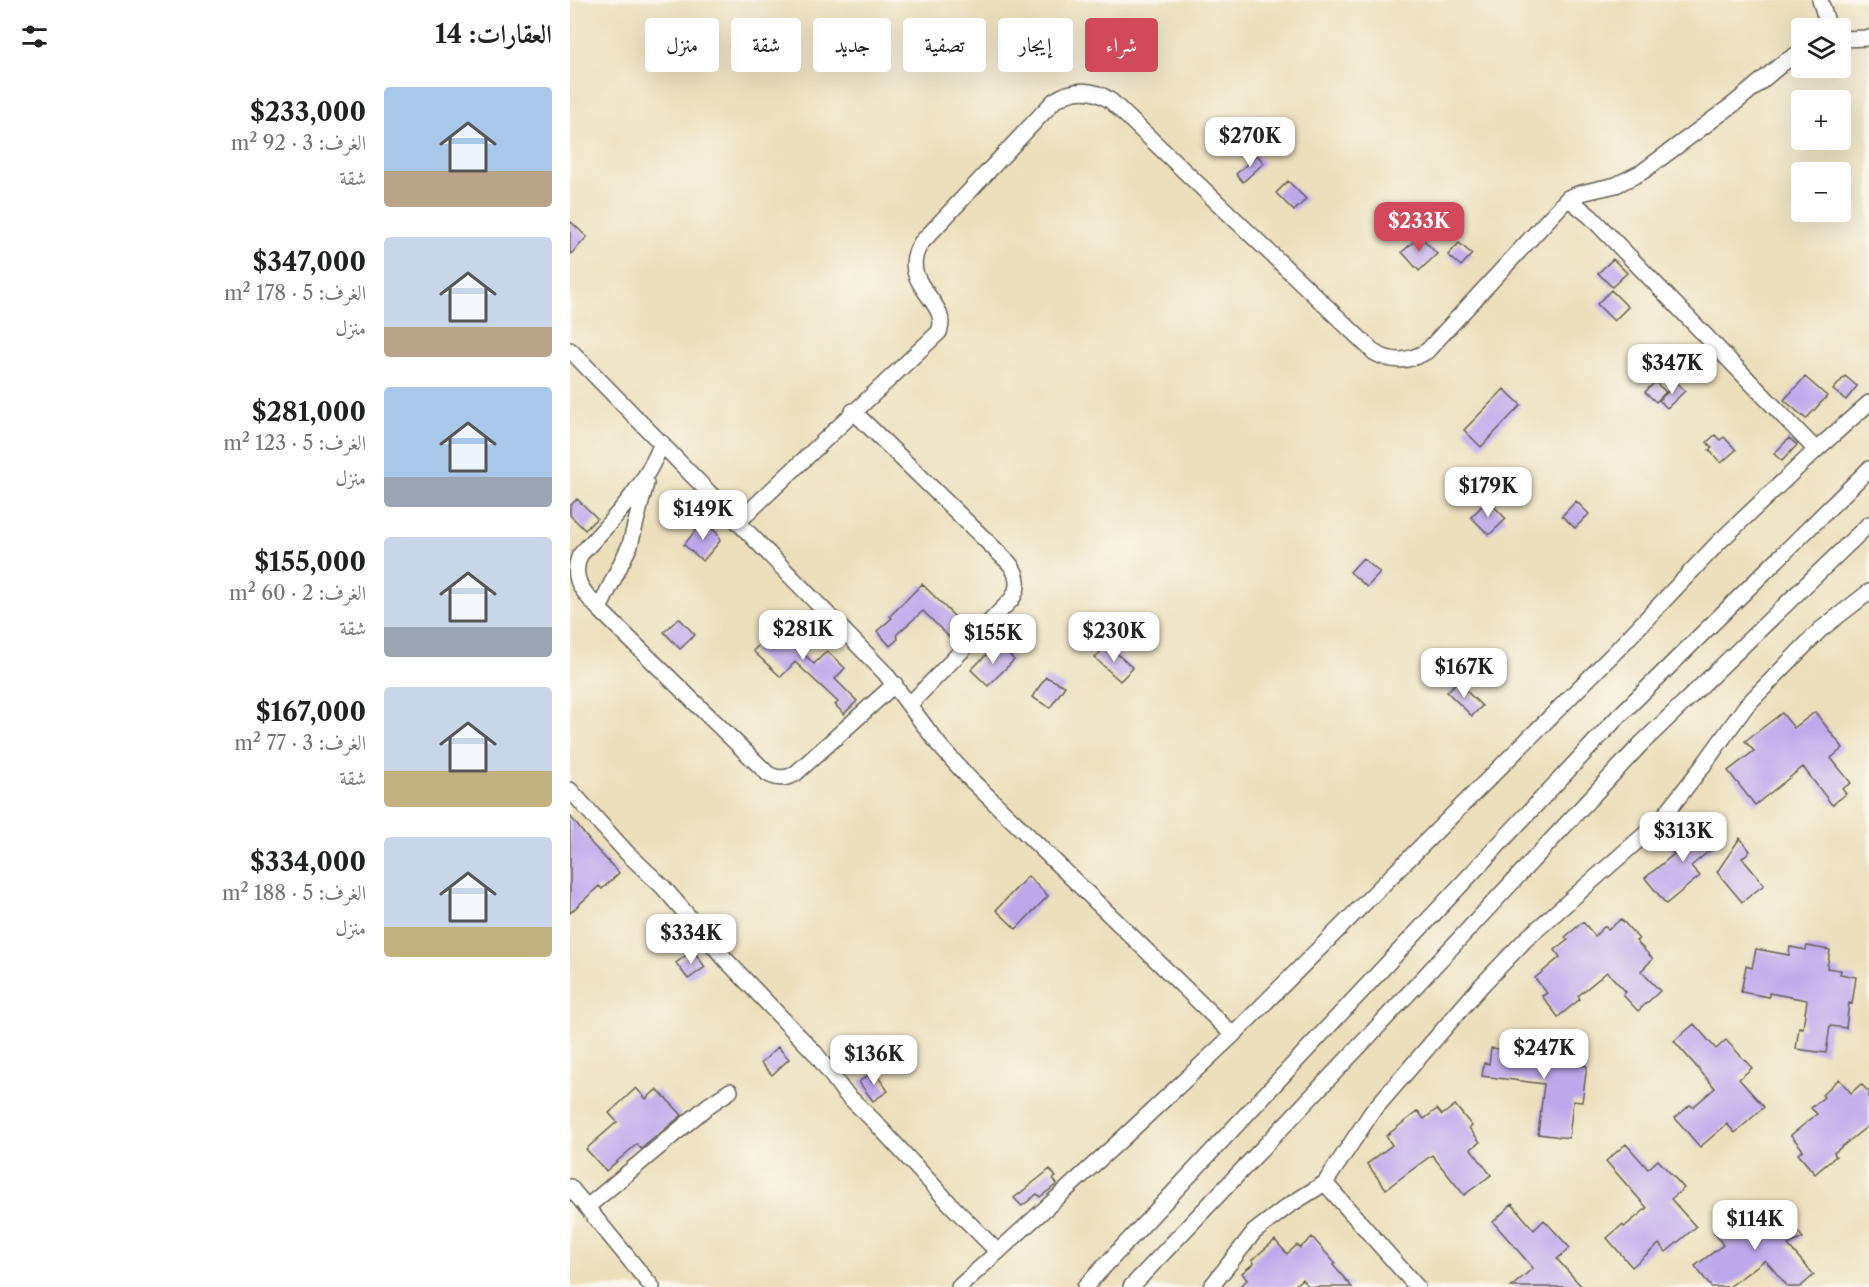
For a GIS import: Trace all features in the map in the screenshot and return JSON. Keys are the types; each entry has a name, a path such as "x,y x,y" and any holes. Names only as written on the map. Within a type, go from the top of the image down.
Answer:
{"street":[{"path":"1820,0 1826,18"},
{"path":"1851,39 1869,38"},
{"path":"738,522 935,336 941,327 938,313 916,278 914,269 914,260 921,243 1054,101 1068,93 1095,92 1111,101 1375,352 1389,359 1404,360 1412,359 1426,351 1568,198 1616,185 1642,172 1791,58"},
{"path":"1568,198 1591,217 1816,450"},
{"path":"570,350 895,684 926,729 960,769 1233,1035"},
{"path":"959,1287 1233,1035 1616,651 1719,542 1869,403"},
{"path":"853,411 1010,563 1018,579 1017,590 1011,600 910,704"},
{"path":"599,609 630,545 647,476 662,443"},
{"path":"1085,1287 1617,718 1869,469"},
{"path":"647,476 580,555 577,561 578,583 599,609 768,774 777,778 786,778 795,774 895,684"},
{"path":"1131,1287 1640,745 1869,524"},
{"path":"1211,1287 1254,1232 1288,1206 1325,1183 1372,1112 1480,987 1526,939 1660,821 1746,706 1820,630 1869,592"},
{"path":"570,790 627,853 663,887 726,960 816,1054 844,1092 999,1252"},
{"path":"587,1208 709,1105 730,1091"},
{"path":"1325,1183 1417,1287"},
{"path":"570,1187 652,1287"}],"building":[{"path":"1257,155 1264,163 1243,182 1236,174"},
{"path":"1288,181 1306,199 1294,211 1276,193"},
{"path":"570,221 587,237 570,255"},
{"path":"1420,236 1437,254 1419,271 1402,252"},
{"path":"1459,243 1472,254 1461,266 1448,255"},
{"path":"1613,259 1627,273 1612,287 1598,273"},
{"path":"1611,290 1628,307 1614,321 1597,304"},
{"path":"1845,376 1857,386 1846,400 1833,390"},
{"path":"1805,377 1827,396 1806,419 1784,400"},
{"path":"1655,382 1666,392 1656,402 1645,392"},
{"path":"1677,383 1685,391 1667,408 1659,400"},
{"path":"1504,389 1521,405 1481,447 1464,430"},
{"path":"1715,435 1720,440 1724,437 1736,450 1721,463 1709,450 1712,448 1707,442"},
{"path":"1789,438 1797,445 1782,461 1774,454"},
{"path":"577,499 597,518 585,530 570,515 570,506"},
{"path":"1488,500 1506,519 1489,535 1471,517"},
{"path":"1576,501 1589,514 1575,528 1562,516"},
{"path":"703,521 717,533 720,541 703,561 684,545"},
{"path":"1363,558 1380,573 1367,587 1350,572"},
{"path":"922,584 966,628 953,641 923,611 897,634 898,639 890,646 877,631 892,618 890,616"},
{"path":"787,616 805,633 803,635 807,639 798,648 814,664 827,651 845,668 835,679 857,701 844,714 835,705 838,702 795,662 781,677 753,651"},
{"path":"679,618 695,635 680,649 664,632"},
{"path":"998,643 1014,660 988,686 971,670"},
{"path":"1107,645 1133,668 1120,681 1095,658"},
{"path":"1046,677 1065,686 1050,708 1032,697"},
{"path":"1457,682 1482,706 1472,716 1447,692"},
{"path":"1815,712 1843,748 1831,758 1851,783 1842,789 1846,794 1832,805 1803,767 1755,805 1728,771 1754,751 1745,741 1782,713 1794,728"},
{"path":"570,816 619,873 602,889 599,886 570,913"},
{"path":"1692,824 1702,837 1716,826 1725,838 1691,866 1700,876 1666,904 1645,878 1674,854 1669,847 1683,836 1680,833"},
{"path":"1740,838 1750,851 1742,858 1764,885 1742,902 1717,872"},
{"path":"1028,876 1048,896 1016,929 996,910"},
{"path":"1621,919 1639,939 1636,941 1653,959 1641,971 1660,991 1638,1011 1623,995 1626,992 1607,972 1578,996 1580,999 1558,1017 1542,996 1547,993 1535,978 1560,957 1555,950 1568,940 1565,937 1583,922 1595,936 1605,926 1608,930"},
{"path":"1807,946 1830,950 1827,968 1841,970 1840,974 1856,977 1852,1004 1849,1003 1846,1028 1830,1026 1826,1053 1796,1049 1799,1027 1803,1028 1807,1000 1769,993 1769,997 1741,992 1746,966 1752,968 1756,949 1789,955 1790,947 1806,950"},
{"path":"693,950 705,967 688,979 676,963"},
{"path":"1694,1024 1716,1049 1726,1040 1752,1068 1739,1079 1764,1107 1735,1133 1727,1124 1700,1147 1675,1118 1690,1105 1693,1107 1715,1088 1674,1041"},
{"path":"1543,1037 1560,1039 1558,1054 1574,1056 1573,1065 1587,1066 1582,1102 1573,1101 1569,1138 1538,1134 1544,1084 1482,1076 1484,1063 1489,1064 1491,1048 1524,1052 1526,1040 1543,1042"},
{"path":"778,1047 789,1059 772,1075 761,1063"},
{"path":"874,1071 888,1091 873,1101 859,1082"},
{"path":"1839,1079 1851,1093 1861,1084 1869,1092 1869,1125 1834,1153 1836,1156 1815,1174 1798,1154 1803,1150 1791,1135 1817,1114 1811,1108"},
{"path":"636,1088 646,1099 657,1089 682,1115 641,1149 637,1144 606,1171 586,1149 617,1122 609,1113"},
{"path":"1455,1105 1472,1126 1469,1128 1480,1142 1471,1149 1491,1175 1464,1195 1432,1155 1386,1189 1367,1164 1392,1145 1386,1136 1418,1111 1424,1119 1437,1109 1442,1115"},
{"path":"1626,1144 1648,1169 1658,1160 1684,1188 1671,1199 1696,1227 1666,1252 1659,1244 1632,1267 1607,1238 1647,1208 1606,1161"},
{"path":"1050,1169 1056,1177 1053,1179 1057,1184 1040,1197 1037,1194 1022,1206 1014,1198"},
{"path":"1512,1204 1534,1230 1544,1220 1570,1248 1557,1259 1582,1287 1511,1287 1533,1268 1493,1222"},
{"path":"1776,1206 1803,1238 1788,1245 1814,1275 1800,1287 1788,1287 1765,1260 1729,1287 1711,1287 1695,1266 1723,1245 1714,1232 1742,1211 1752,1224"},
{"path":"1312,1237 1352,1287 1309,1287 1302,1279 1293,1287 1239,1287 1247,1280 1242,1273 1254,1263 1252,1260 1275,1240 1287,1254 1297,1245 1300,1248"}]}
